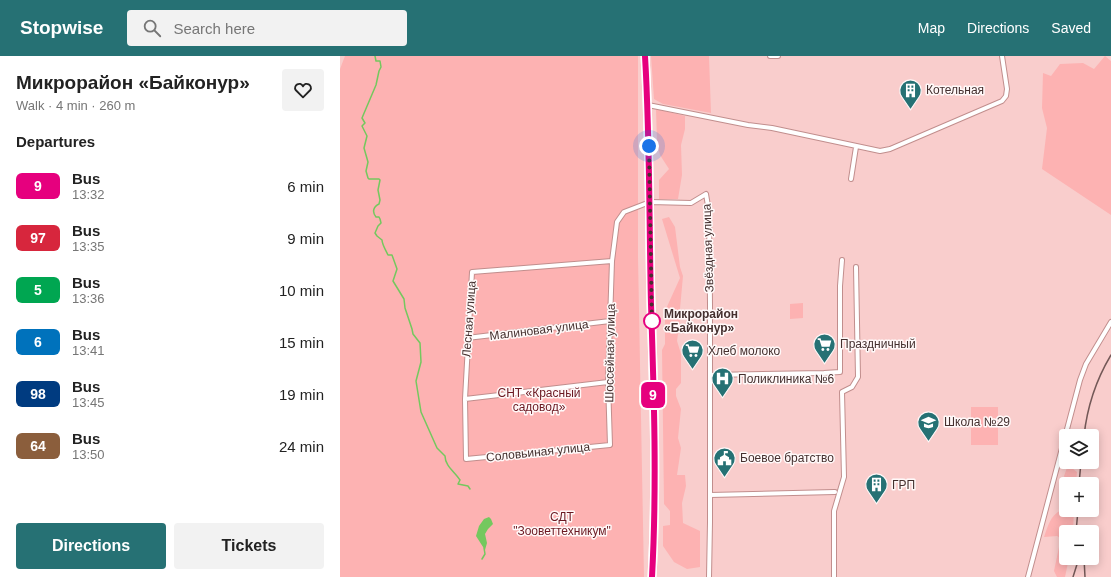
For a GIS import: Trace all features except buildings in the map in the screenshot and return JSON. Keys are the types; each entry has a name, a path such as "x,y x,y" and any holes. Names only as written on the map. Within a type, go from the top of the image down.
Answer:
{"main road":[{"path":"645,56 648,105 650,202 654,522 652,577"}],"street":[{"path":"770,56 778,56"},
{"path":"648,105 748,125 772,128 880,151 890,149 1002,101 1006,96 1007,89 1002,56"},
{"path":"851,179 856,147"},
{"name":"Звёздная улица","path":"650,202 691,203 706,194 709,212 709,577"},
{"name":"Шоссейная улица","path":"610,445 608,382 612,261 617,222 624,212 650,202"},
{"path":"710,375 840,372 840,286 842,260"},
{"name":"Лесная улица","path":"466,459 464,400 472,272 612,261"},
{"path":"834,577 834,511 844,477 842,392 852,387 858,377 856,267"},
{"name":"Малиновая улица","path":"467,338 610,321"},
{"path":"1028,577 1080,380 1086,364 1111,322"},
{"path":"464,400 608,382"},
{"name":"Соловьиная улица","path":"466,459 610,445"},
{"path":"710,495 835,492"}],"green space":[{"path":"345,56 638,56 638,257 644,577 340,577 340,69"},
{"path":"651,56 709,56 711,113 663,104 654,99"},
{"path":"1105,56 1111,61 1111,215 1042,169 1047,128 1042,108 1043,73 1051,76 1060,64 1083,63 1094,69"},
{"path":"656,109 685,116 685,129 681,145 682,175 678,199 659,199 659,180 669,169 660,155 657,142"},
{"path":"669,217 675,227 680,267 683,276 680,309 675,312 674,318 680,320 677,341 681,354 681,383 676,389 676,396 681,409 678,438 681,448 677,475 685,475 686,486 682,503 683,523 700,531 700,567 687,569 674,562 663,546 663,526 670,525 670,511 664,504 662,350 665,344 665,311 680,278 662,219"},
{"path":"803,303 803,318 790,319 790,304"},
{"path":"971,407 998,407 998,445 971,445"},
{"path":"1067,469 1073,469 1077,472 1077,477 1064,476"},
{"path":"1059,511 1059,517 1074,517 1073,525 1059,525 1059,537 1057,536 1044,537 1048,525"},
{"path":"1059,547 1059,565 1068,565 1065,577 1057,577 1054,571"}],"shaded area":[{"path":"489,517 493,524 485,534 487,543 485,550 476,536 479,526 484,519"}],"waterway":[{"path":"375,56 376,61 380,61 381,67 376,85 362,118 365,123 362,126 367,136 364,148 368,162 366,171 368,178 380,180 378,190 380,200 379,204 374,208 374,211 376,217 379,217 381,223 375,233 382,240 388,255 392,255 397,269 393,281 404,299 405,308 413,334 420,343 421,362 416,381 421,412 437,448 445,456 448,466 460,480 458,484 468,486 470,489"},
{"path":"482,559 485,554 484,548"}],"railway":[{"path":"1085,429 1093,394 1111,355"},
{"path":"1080,469 1080,477"},
{"path":"1077,517 1077,525"},
{"path":"1073,577 1077,565"},
{"path":"1084,565 1085,577"}],"bus line":[{"name":"9","path":"645,56 648,105 653,355 654,524 652,577"}],"place":[{"name":"Котельная","path":"911,110"},
{"name":"Микрорайон «Байконур»","path":"652,321"},
{"name":"Праздничный","path":"825,364"},
{"name":"Хлеб молоко","path":"692,370"},
{"name":"Поликлиника №6","path":"723,398"},
{"name":"Школа №29","path":"928,442"},
{"name":"Боевое братство","path":"725,478"},
{"name":"ГРП","path":"877,504"}],"route":[{"path":"649,146 652,326 652,321"}],"park label":[{"name":"СНТ «Красный садовод»","path":"539,400"},
{"name":"СДТ \"Зооветтехникум\"","path":"562,524"}]}
